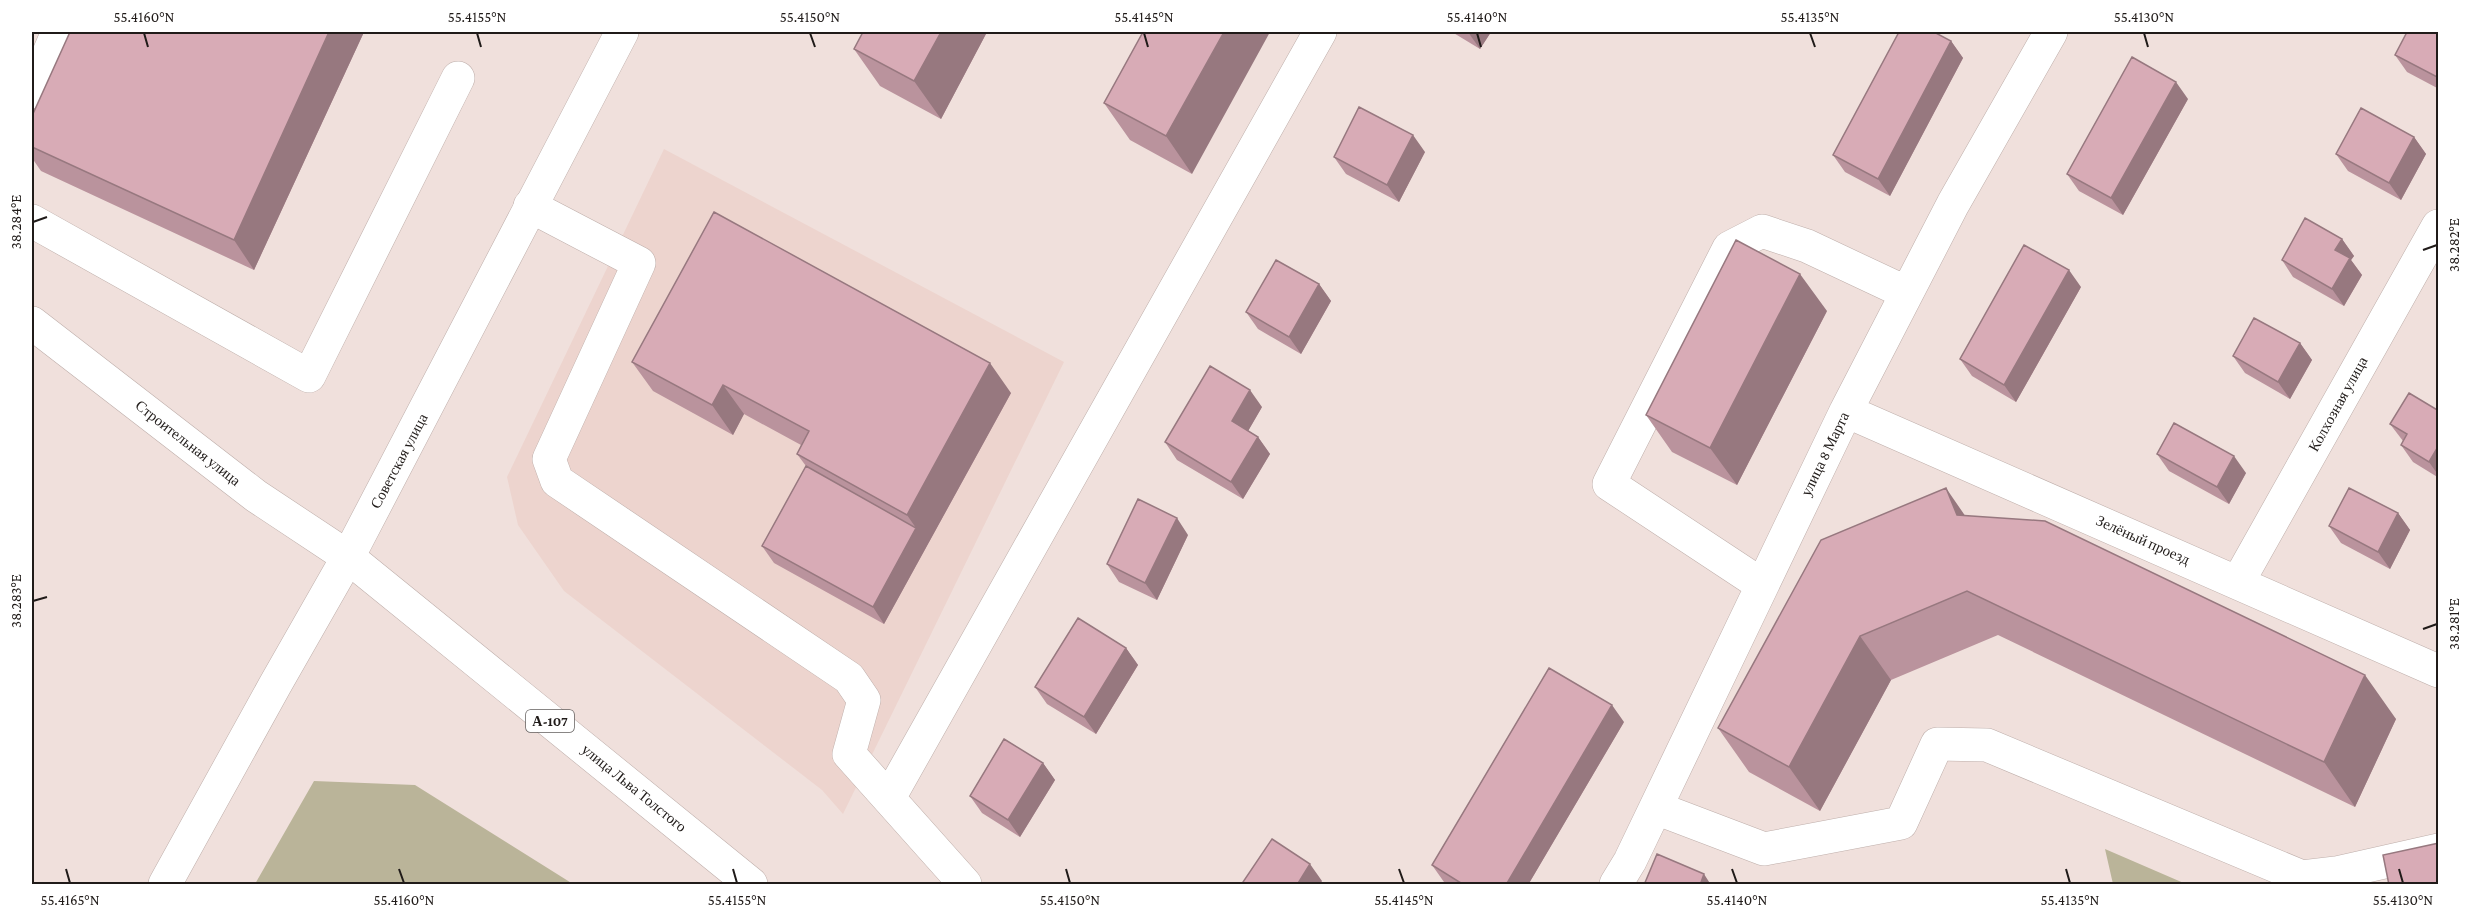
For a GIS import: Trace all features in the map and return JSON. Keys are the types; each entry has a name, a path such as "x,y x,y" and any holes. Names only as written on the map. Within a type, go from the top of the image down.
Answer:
{"main road":[{"path":"32,92 58,32"},
{"name":"Советская улица","path":"165,885 348,557 622,32"},
{"path":"889,798 1320,32"},
{"name":"улица 8 Марта","path":"1616,885 1656,808 1846,411 1953,204 2051,32"},
{"path":"32,221 309,376 458,78"},
{"path":"530,206 639,263 549,459 557,481 849,678 864,700 849,754 965,885"},
{"name":"Колхозная улица","path":"2238,582 2439,226"},
{"path":"1762,585 1609,484 1729,248 1762,231 1807,246 1907,293"},
{"name":"Строительная улица","path":"32,323 256,496 348,557"},
{"name":"Зелёный проезд","path":"1846,411 2439,671"},
{"name":"улица Льва Толстого","path":"348,557 752,885"},
{"path":"1656,808 1764,849 1901,823 1937,744 1987,745 2302,877 2337,879 2439,850"}],"shaded area":[{"path":"664,149 1064,362 843,814 822,790 564,591 518,525 507,477"},
{"path":"314,781 415,785 573,884 255,884"},
{"path":"2105,849 2186,884 2113,884"}],"building":[{"path":"70,32 329,32 234,240 32,147 32,116"},
{"path":"863,32 941,32 914,81 854,49"},
{"path":"1143,32 1224,32 1166,136 1104,103"},
{"path":"1899,32 1934,32 1951,41 1878,179 1833,155"},
{"path":"2407,32 2439,32 2439,78 2395,55"},
{"path":"2132,57 2176,82 2111,198 2067,174"},
{"path":"1359,107 1413,135 1387,185 1334,157"},
{"path":"2361,108 2414,137 2389,183 2336,154"},
{"path":"714,212 990,363 907,515 797,454 809,431 723,385 712,405 632,362"},
{"path":"2305,218 2342,239 2335,250 2350,258 2332,289 2282,260"},
{"path":"1736,240 1800,274 1710,448 1646,415"},
{"path":"2024,245 2069,270 2004,385 1960,359"},
{"path":"1276,260 1319,284 1289,337 1246,312"},
{"path":"2254,318 2300,343 2278,382 2233,356"},
{"path":"1210,366 1250,390 1232,421 1258,437 1231,482 1165,442"},
{"path":"2409,393 2439,411 2439,445 2429,462 2401,445 2407,434 2390,424"},
{"path":"2174,423 2234,456 2217,487 2157,454"},
{"path":"806,466 916,528 873,607 762,546"},
{"path":"1946,488 1957,515 2045,521 2365,675 2324,762 1967,591 1860,636 1789,767 1718,728 1821,540"},
{"path":"2349,488 2398,513 2378,552 2329,526"},
{"path":"1138,499 1177,518 1145,583 1107,564"},
{"path":"1078,618 1126,648 1084,717 1035,687"},
{"path":"1549,668 1612,705 1506,885 1464,885 1432,865"},
{"path":"1004,739 1043,763 1008,820 970,796"},
{"path":"1272,839 1310,864 1297,885 1241,885"},
{"path":"2439,843 2439,885 2389,885 2383,855"},
{"path":"1657,854 1704,874 1700,885 1644,885"}]}
